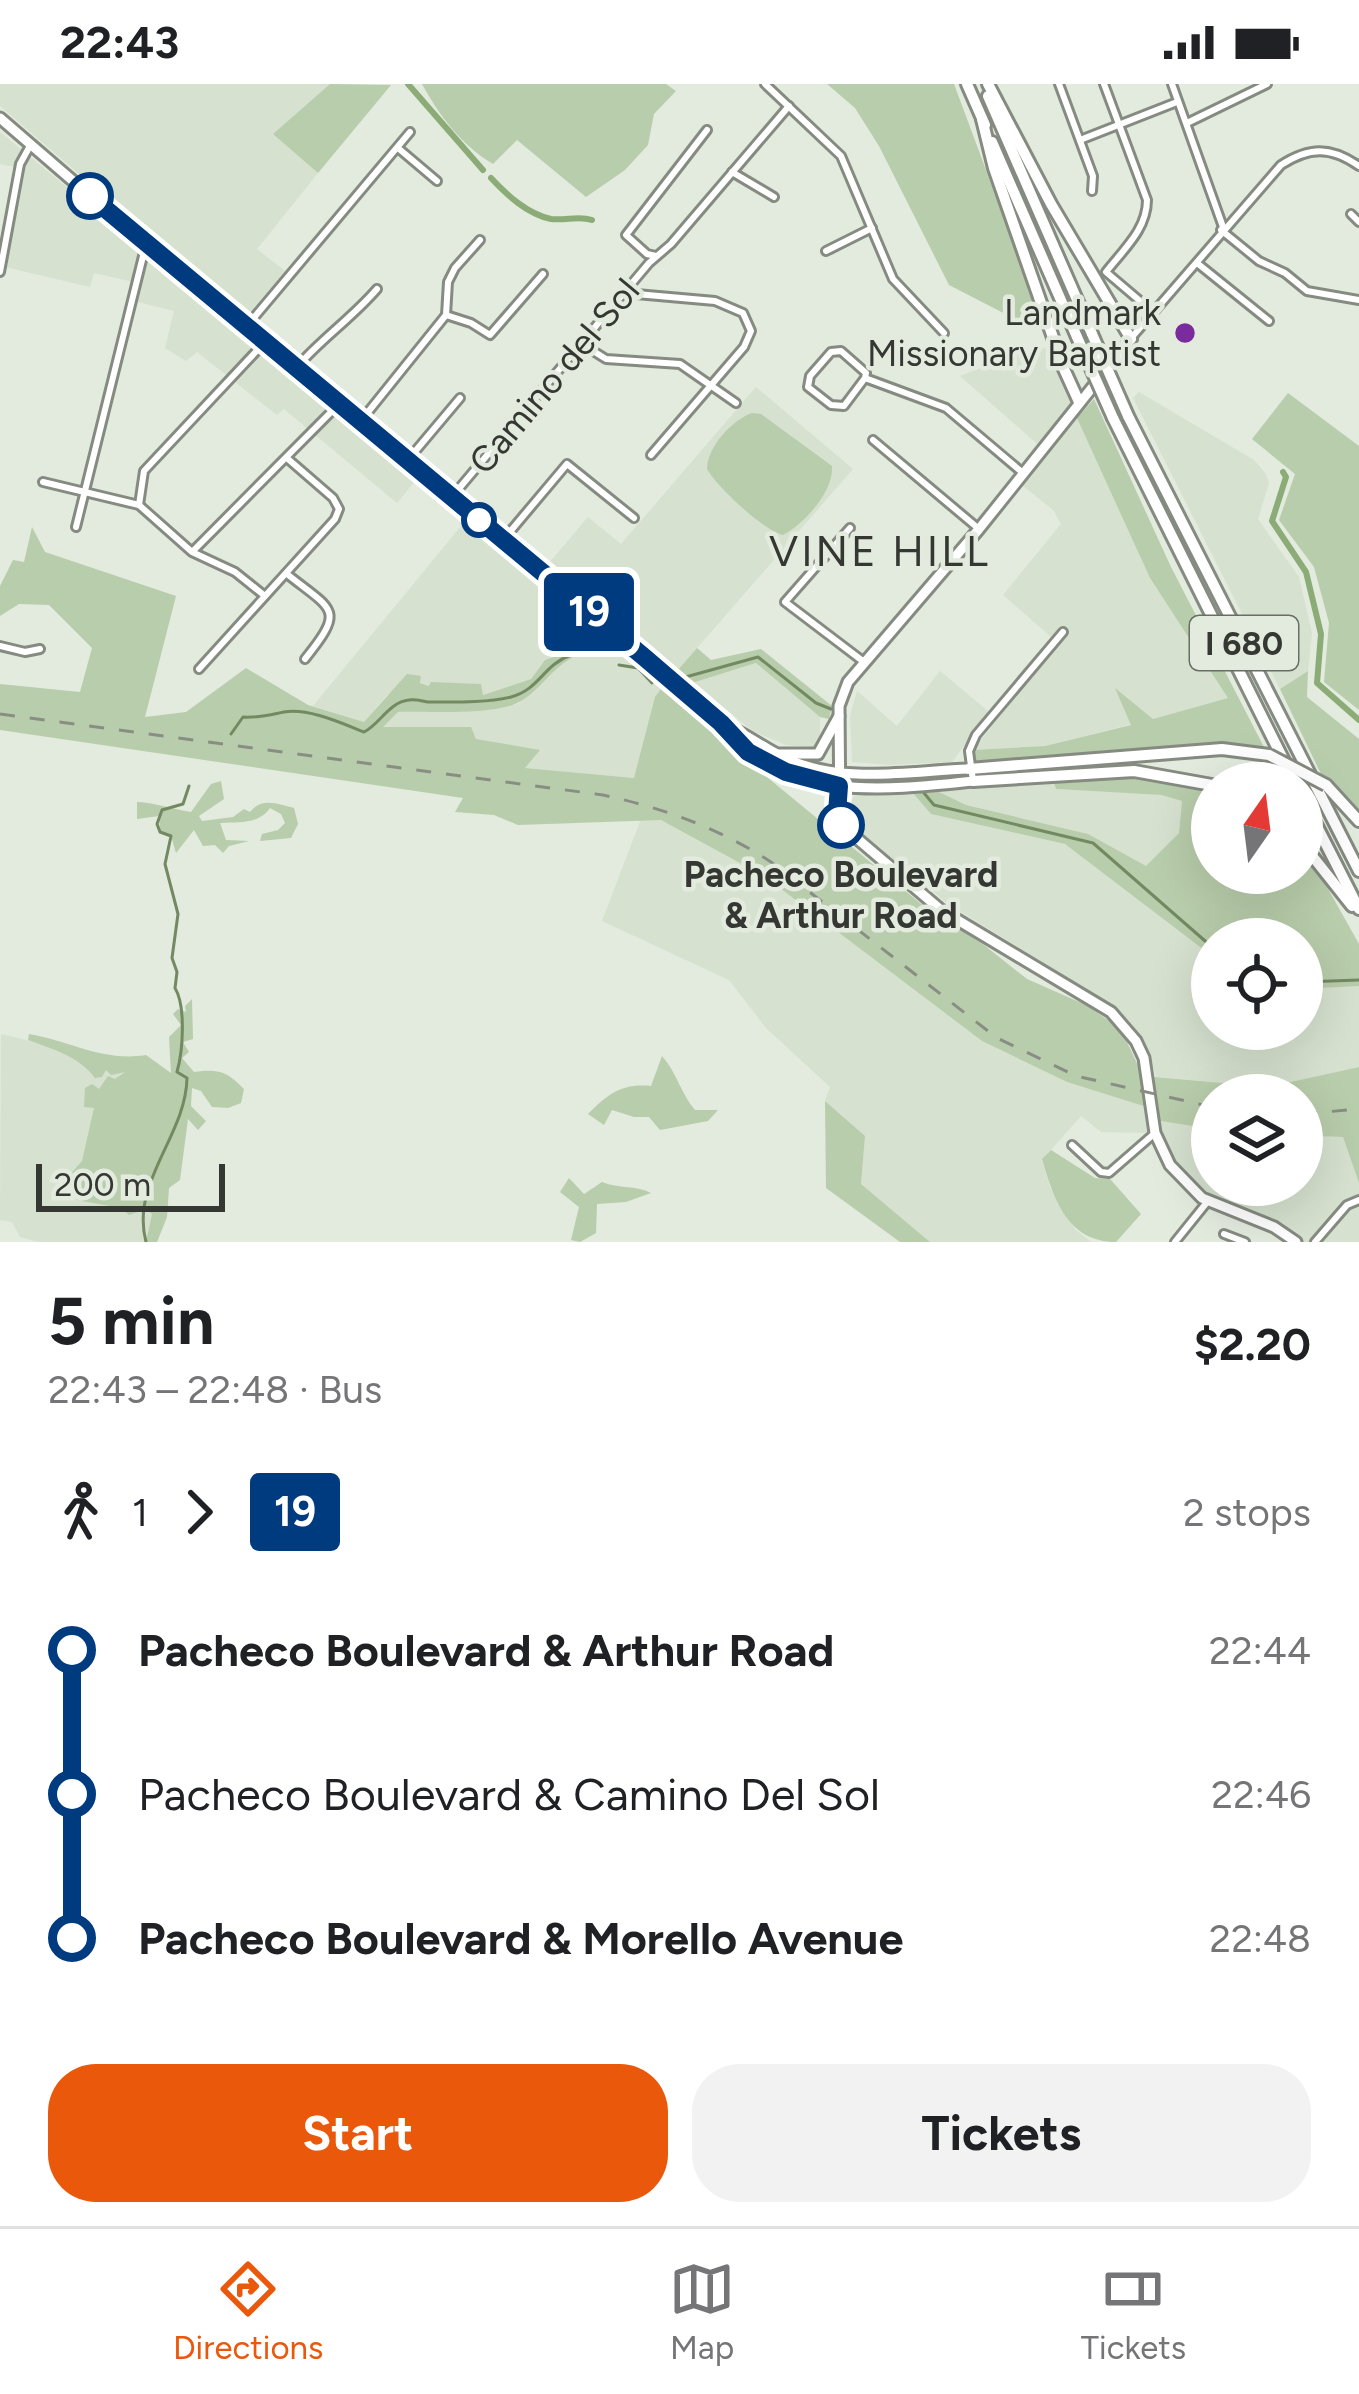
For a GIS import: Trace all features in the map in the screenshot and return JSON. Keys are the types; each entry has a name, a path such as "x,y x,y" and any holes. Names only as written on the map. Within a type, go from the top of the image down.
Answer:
{"highway":[{"name":"I 680","path":"967,84 1113,418 1285,762"},
{"name":"I 680","path":"986,84 1128,416 1359,871"},
{"path":"986,84 1131,339"},
{"path":"982,119 1007,206 1079,402"},
{"path":"971,775 1222,749 1268,755 1299,767 1326,785 1359,821"},
{"path":"971,775 1134,771 1191,781"},
{"path":"1323,839 1359,912"},
{"path":"1323,868 1359,912"}],"main road":[{"path":"0,118 721,723 748,752 786,772 839,786 890,788 971,775"},
{"path":"1131,339 845,687 839,716 840,824 941,910 1111,1012 1144,1058 1155,1132 1170,1165 1191,1188"},
{"path":"777,754 818,754 839,716"},
{"path":"721,723 777,754 840,773 971,775"},
{"path":"1221,1206 1274,1227 1296,1242"}],"street":[{"path":"765,84 841,157 893,279 944,333"},
{"path":"1059,84 1093,176 1092,191"},
{"path":"1103,84 1147,200 1147,217 1106,272 1154,312"},
{"path":"1172,84 1222,229 1259,261 1285,273 1307,291 1359,300"},
{"path":"1187,123 1267,84"},
{"path":"1080,140 1178,102"},
{"name":"Camino del Sol","path":"451,498 789,106"},
{"name":"Camino del Sol","path":"658,256 647,254 626,235 707,130"},
{"path":"246,327 410,132"},
{"path":"0,272 20,164 31,144"},
{"path":"398,148 437,181"},
{"path":"1131,339 1280,165 1303,151 1336,153 1359,166"},
{"path":"732,172 774,197"},
{"path":"1351,214 1359,222"},
{"path":"826,251 872,228"},
{"path":"360,422 446,315 448,281 480,240"},
{"path":"76,527 146,244"},
{"path":"1196,262 1269,321"},
{"path":"446,315 490,334 543,274"},
{"path":"296,368 327,333 345,326 377,289"},
{"path":"625,293 716,301 743,313 751,331 651,455"},
{"path":"139,505 144,471 265,342"},
{"path":"582,344 606,359 680,364 736,404"},
{"path":"841,351 866,378 844,406 831,406 808,387 810,376 831,352 841,351"},
{"path":"866,378 946,408 1023,473"},
{"path":"407,461 460,398"},
{"path":"192,552 339,404"},
{"path":"873,440 979,529"},
{"path":"199,669 335,519 339,508 333,498 288,459"},
{"path":"503,540 567,464 634,518"},
{"path":"43,482 139,505 192,552 235,572 265,596"},
{"path":"850,528 784,602 864,662"},
{"path":"287,574 327,606 332,617 329,629 305,659"},
{"path":"971,775 969,751 976,735 1063,632"},
{"path":"0,646 25,652 40,649"},
{"path":"1072,1145 1101,1172 1109,1173 1155,1132"},
{"path":"1315,1242 1347,1205 1359,1201"},
{"path":"1175,1242 1204,1206"},
{"path":"1224,1234 1245,1242"}],"shaded area":[{"path":"0,84 330,84 273,134 318,173 257,249 285,271 246,312 0,106"},
{"path":"0,132 415,481 397,503 284,409 277,415 197,352 186,361 165,348 174,311 130,300 134,282 94,273 90,287 1,266 19,168 0,164"},
{"path":"1049,348 1150,578 1229,698 1153,719 1118,691 1132,724 1045,746 973,750 1058,643 1003,595 1061,524 1054,511 1017,481 1042,448 960,376 1029,349"},
{"path":"756,387 853,469 677,671 549,563 588,517 621,544"},
{"path":"1139,392 1254,460 1266,474 1269,483 1258,519 1299,577 1312,633 1308,671 1280,689 1133,398"},
{"path":"466,520 663,686 655,698 635,778 523,768 538,750 382,727 398,712 518,704 572,658 571,650 545,660 531,679 482,695 481,684 430,686 419,682 421,677 387,695 364,722 313,706"},
{"path":"756,663 820,717 815,748 786,745 753,731 692,683"},
{"path":"940,671 989,712 952,762 852,762 850,716 857,691 897,726"},
{"path":"1054,783 1056,789 1161,795 1182,801 1179,833 1146,867 1088,834 966,805 935,790"},
{"path":"912,792 931,814 1065,844 1174,925 1191,939 1191,1050 1323,1050 1323,988 1359,986 1359,1067 1323,1075 1156,1077 1149,1050 1113,1006 947,903 850,823 846,813 854,796"},
{"path":"641,819 660,820 697,836 764,876 982,1041 1067,1082 1153,1109 1155,1120 1191,1126 1191,1187 1155,1133 1101,1132 1081,1116 1042,1160 1050,1187 1076,1230 1091,1242 930,1242 861,1184 865,1136 825,1101 830,1087 766,1028 729,980 602,921"},
{"path":"1,1034 182,1077 146,1242 39,1242 20,1237 12,1222 0,1220"},
{"path":"1323,1136 1343,1137 1359,1183 1359,1242 1296,1242 1220,1206 1323,1206"}],"green space":[{"path":"330,84 391,85 318,173 273,134"},
{"path":"422,84 666,84 676,91 654,114 648,145 625,170 586,197 517,140 493,164 481,156 452,128"},
{"path":"827,84 954,84 1034,299 1021,322 949,285 879,146 855,108"},
{"path":"1288,393 1359,446 1359,710 1324,682 1329,623 1314,567 1279,520 1295,474 1252,439"},
{"path":"1094,399 1171,567 1265,749 1207,743 977,762 973,758 973,750 1045,746 1131,725 1115,688 1153,719 1228,698 1150,578 1077,418"},
{"path":"752,413 761,414 832,466 828,486 816,506 783,535 741,507 707,469 722,435"},
{"path":"32,527 45,552 176,596 145,717 186,712 246,668 308,705 364,722 407,674 421,676 420,683 429,686 431,682 481,684 483,695 531,679 545,660 572,650 572,658 510,706 398,712 383,727 471,727 476,739 540,750 525,768 634,778 655,697 663,686 920,903 1027,979 1108,1020 1125,1038 1143,1076 1191,1080 1191,1126 1154,1120 1153,1109 1067,1082 982,1041 764,876 661,820 518,825 494,815 455,812 463,798 0,730 0,684 80,692 92,648 49,605 19,604 0,616 0,586 13,560 24,562"},
{"path":"697,648 711,660 761,649 832,706 829,719 820,717 756,663 692,683 677,671"},
{"path":"1308,671 1307,697 1359,739 1359,821 1323,777 1323,762 1315,762 1280,689"},
{"path":"1139,778 1191,787 1191,894 1323,894 1323,880 1359,944 1359,986 1323,988 1323,918 1191,918 1191,940 1065,844 931,814 912,792 935,790 966,805 1088,834 1146,866 1179,833 1182,801 1161,795 1056,789 1054,783"},
{"path":"221,781 224,799 199,816 202,821 276,804 294,808 298,824 291,838 260,841 262,834 285,823 270,808 254,820 220,823 226,840 249,841 229,846 223,853 215,845 203,846 194,830 176,853 171,836 160,832 159,816 137,819 137,802 191,812 211,784"},
{"path":"192,999 193,1039 183,1042 189,1052 182,1058 194,1072 222,1073 244,1089 241,1103 228,1108 212,1107 201,1091 192,1088 191,1106 206,1121 198,1130 188,1119 180,1180 169,1188 167,1217 157,1242 146,1242 152,1214 146,1209 129,1215 121,1208 82,1201 81,1191 67,1178 82,1161 94,1108 84,1107 85,1088 92,1084 99,1089 108,1076 115,1079 125,1072 111,1075 106,1070 95,1078 74,1059 28,1040 29,1034 101,1053 146,1055 171,1073 169,1037 181,1025 173,1014 178,1009 186,1012"},
{"path":"662,1056 695,1110 718,1110 708,1121 660,1130 649,1117 612,1110 604,1125 588,1114 616,1091 651,1086"},
{"path":"1359,1067 1359,1183 1343,1137 1323,1136 1323,1075"},
{"path":"825,1101 865,1136 861,1184 930,1242 900,1242 826,1188"},
{"path":"1051,1150 1095,1178 1110,1179 1141,1214 1116,1242 1086,1235 1066,1216 1042,1159"},
{"path":"569,1178 584,1194 602,1182 651,1193 626,1202 597,1204 596,1233 580,1242 571,1240 579,1207 560,1192"}],"waterway":[{"path":"408,84 483,170"},
{"path":"491,178 534,213 592,220"},
{"path":"1283,472 1286,477 1272,521 1306,572 1321,634 1317,683 1359,720"},
{"path":"231,734 243,717 294,711 364,732 402,702 511,697 571,655"},
{"path":"682,678 758,657 816,703 831,709"},
{"path":"619,665 638,668 652,683"},
{"path":"146,1242 146,1199 178,1120 187,1078 177,1072 182,1017 172,958 178,914 165,864 171,836 160,832 157,824 162,810 183,804 189,786"},
{"path":"924,793 934,805 1093,843 1191,929"},
{"path":"1323,981 1359,980"}],"railway":[{"path":"0,714 603,795 669,813 711,829 771,862 997,1038 1076,1076 1191,1102"},
{"path":"1323,1112 1359,1109"}],"bus line":[{"name":"19","path":"90,196 644,657 748,752 786,772 839,786 841,825"}],"place":[{"name":"Landmark Missionary Baptist","path":"1185,333"},
{"name":"Pacheco Boulevard & Arthur Road","path":"841,825"}],"district":[{"name":"VINE HILL","path":"880,551"}]}
